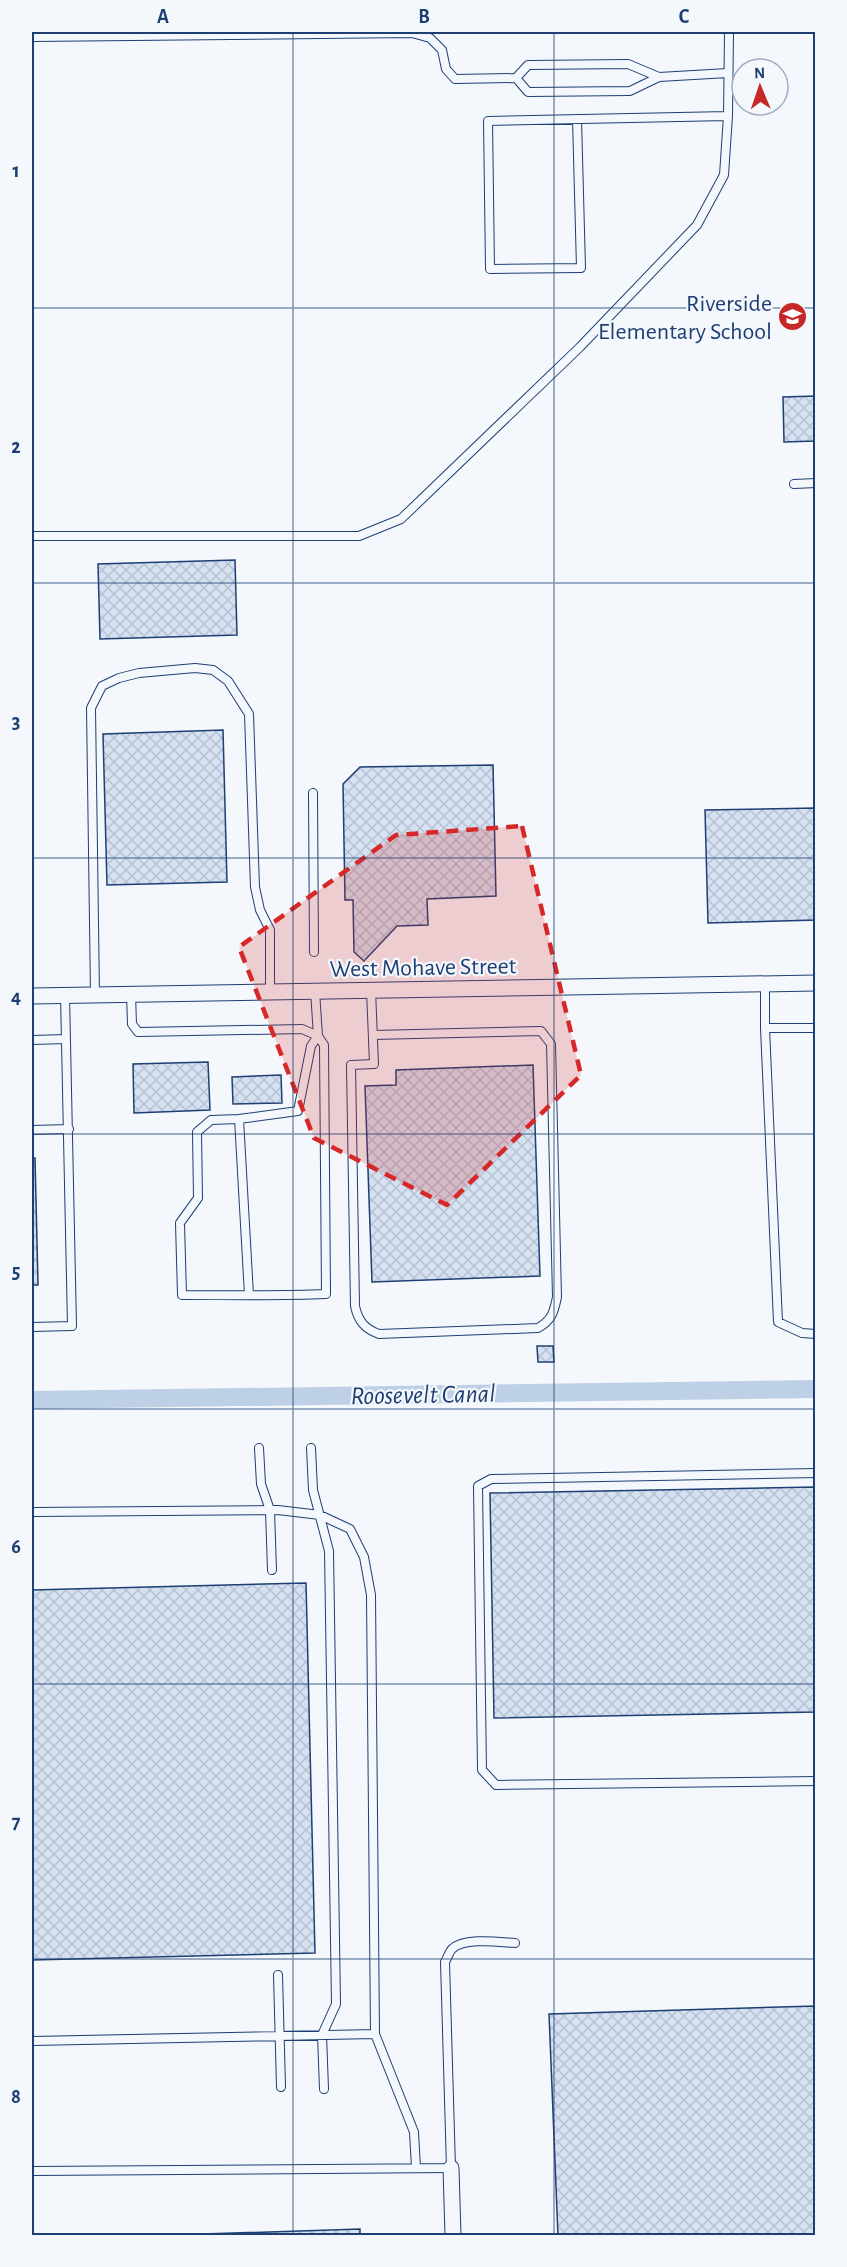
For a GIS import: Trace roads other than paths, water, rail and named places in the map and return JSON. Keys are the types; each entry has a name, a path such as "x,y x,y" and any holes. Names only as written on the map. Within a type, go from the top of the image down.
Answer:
{"street":[{"name":"West Mohave Street","path":"32,996 816,983"},
{"path":"451,2168 453,2235"}],"lane":[{"path":"32,536 359,536 401,519 580,347 698,225 724,175 728,116 729,32"},
{"path":"32,37 412,33 430,39 442,50 446,69 455,79 516,78 528,65 628,64 658,77"},
{"path":"516,78 528,92 630,91 658,77 728,73"},
{"path":"577,119 581,268 490,268 488,122 577,119 728,116"},
{"path":"794,484 816,483"},
{"path":"95,994 91,708 102,686 119,678 139,673 195,668 213,670 228,681 249,714 255,886 260,910 270,930 270,992"},
{"path":"313,793 314,952"},
{"path":"765,984 778,1322 802,1333 816,1334"},
{"path":"371,990 374,1064 351,1065 357,1315 369,1330 379,1334 538,1328 549,1322 557,1297 551,1044 549,1039 541,1031 373,1035"},
{"path":"315,991 318,1036 324,1045 326,1294 182,1295 180,1223 198,1198 197,1132 211,1120 298,1111 311,1046 318,1036"},
{"path":"130,994 132,1024 138,1032 303,1029 318,1036"},
{"path":"32,1327 72,1326 65,995"},
{"path":"765,1028 816,1028"},
{"path":"32,1040 66,1039"},
{"path":"238,1119 249,1295"},
{"path":"32,1130 69,1129"},
{"path":"259,1448 261,1484 270,1510 272,1570"},
{"path":"311,1448 313,1490 329,1551 336,2004 322,2035 324,2089"},
{"path":"816,1473 490,1479 478,1486 482,1770 496,1785 816,1781"},
{"path":"32,1512 270,1510 320,1515 350,1529 364,1557 370,1595 375,2034 414,2132 416,2168"},
{"path":"32,2171 451,2168 445,1962 451,1950 461,1944 514,1943"},
{"path":"278,1975 281,2087"},
{"path":"32,2041 375,2034"}],"waterway":[{"name":"Roosevelt Canal","path":"32,1400 816,1389"}],"place":[{"name":"Riverside Elementary School","path":"793,317"}]}
